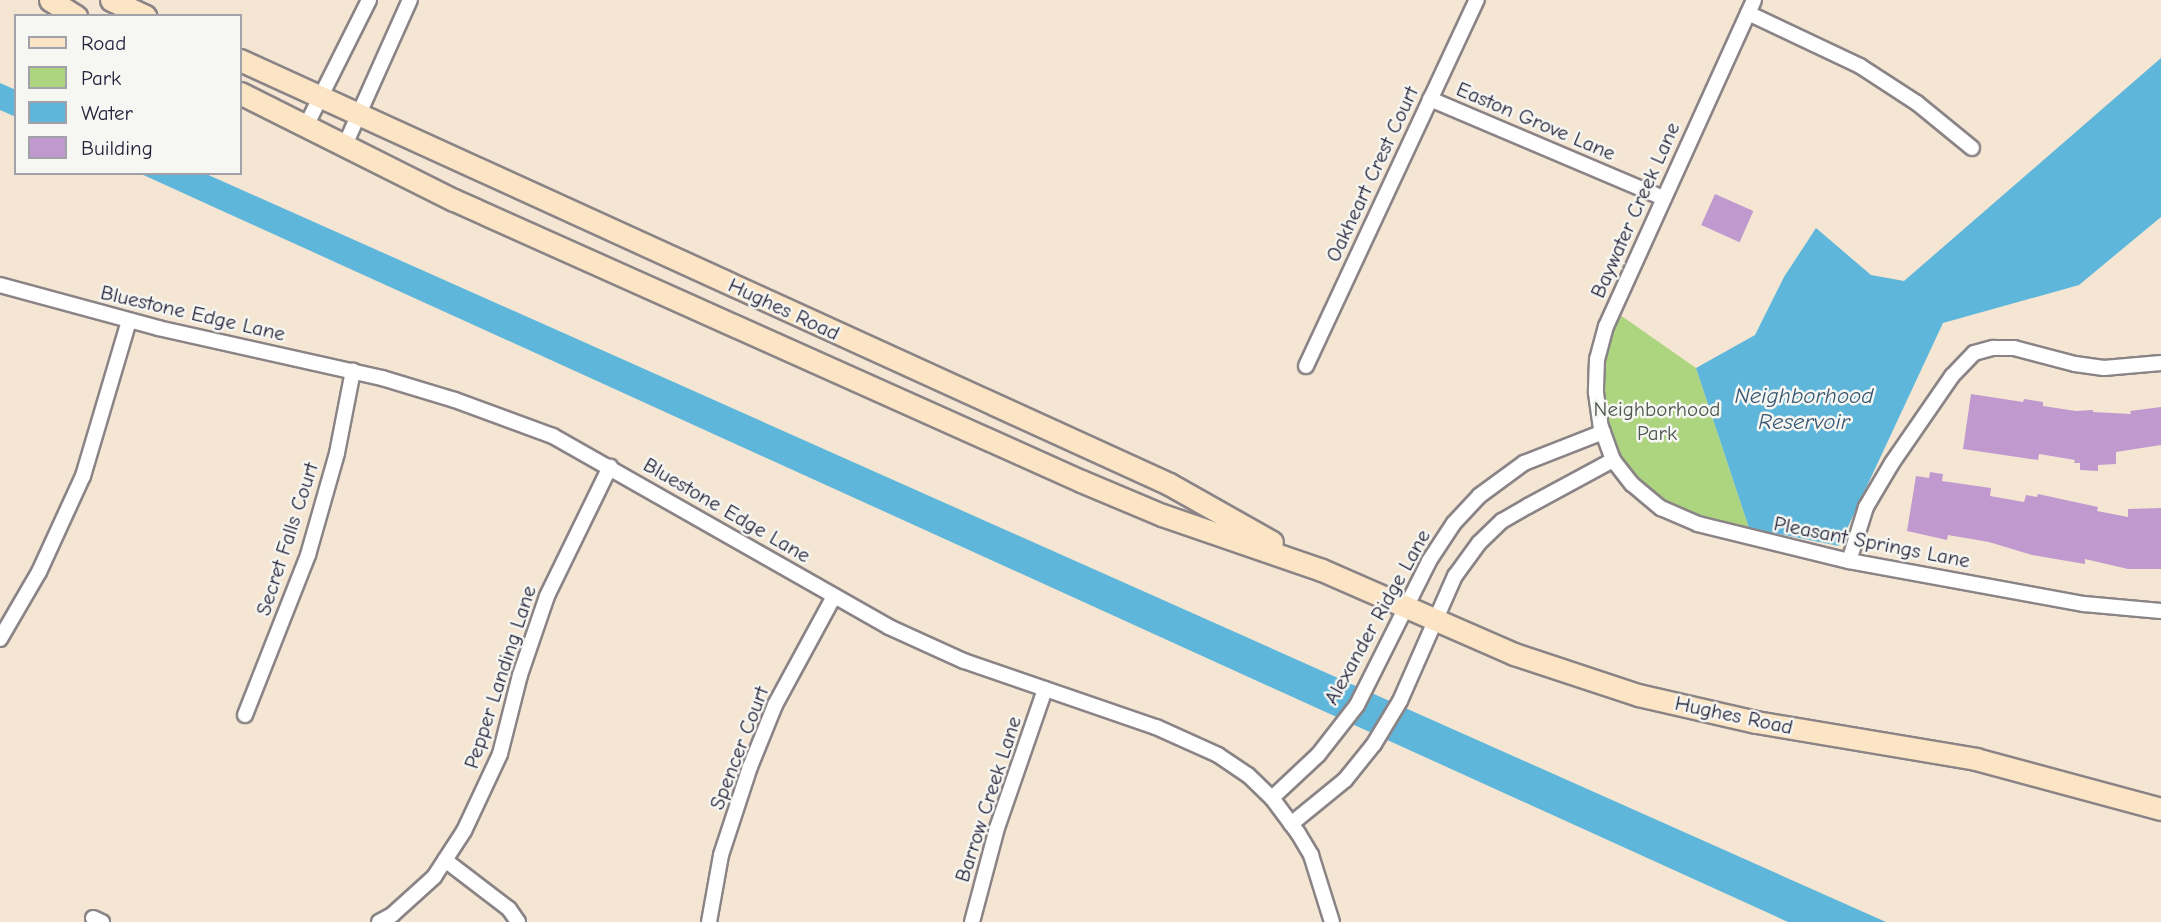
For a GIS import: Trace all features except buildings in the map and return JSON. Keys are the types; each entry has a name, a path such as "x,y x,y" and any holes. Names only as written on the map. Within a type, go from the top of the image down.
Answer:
{"main road":[{"path":"50,0 73,14"},
{"path":"111,0 141,14"},
{"name":"Hughes Road","path":"242,61 1169,484 1322,570"},
{"name":"Hughes Road","path":"242,94 454,200 1081,481 1162,516 1322,570 1514,654 1638,695 1756,722 1976,759 2161,808"}],"street":[{"path":"306,126 369,0"},
{"path":"345,145 410,0"},
{"name":"Oakheart Crest Court","path":"1306,366 1477,0"},
{"path":"1751,6 1860,65 1917,103 1972,148"},
{"name":"Baywater Creek Lane","path":"1605,439 1595,393 1597,359 1606,326 1751,6"},
{"name":"Easton Grove Lane","path":"1430,99 1663,198"},
{"name":"Bluestone Edge Lane","path":"0,285 129,321 354,371 456,400 553,436 833,598 964,661 1188,740 1248,775 1272,798 1311,855 1332,922"},
{"path":"0,639 39,572 83,476 129,321"},
{"path":"1849,561 1866,507 1892,463 1952,376 1974,353 1993,348 2014,348 2075,364 2104,368 2161,363"},
{"name":"Secret Falls Court","path":"245,715 308,555 337,453 354,371"},
{"name":"Pleasant Springs Lane","path":"1605,439 1613,460 1632,484 1661,508 1698,524 1849,561 2084,604 2161,611"},
{"name":"Alexander Ridge Lane","path":"1272,798 1318,755 1357,705 1408,608 1429,561 1454,523 1479,496 1524,463 1605,439"},
{"path":"1291,824 1345,780 1374,744 1400,701 1455,576 1479,543 1502,522 1561,485 1613,460"},
{"name":"Pepper Landing Lane","path":"379,922 392,915 433,877 464,831 500,754 520,675 547,596 610,467"},
{"name":"Spencer Court","path":"709,922 721,855 750,767 775,705 833,598"},
{"name":"Barrow Creek Lane","path":"972,922 997,828 1045,689"},
{"path":"445,860 509,909 517,922"}],"green space":[{"name":"Neighborhood Park","path":"1613,310 1696,368 1749,528 1661,508 1607,446 1595,376"}],"water":[{"name":"Neighborhood Reservoir","path":"2161,58 2161,217 2079,285 1943,323 1839,546 1749,528 1696,368 1755,335 1784,277 1816,228 1871,275 1904,281"},
{"path":"0,83 14,89 14,116 0,110"},
{"path":"143,175 208,175 1886,922 1788,922"}]}
